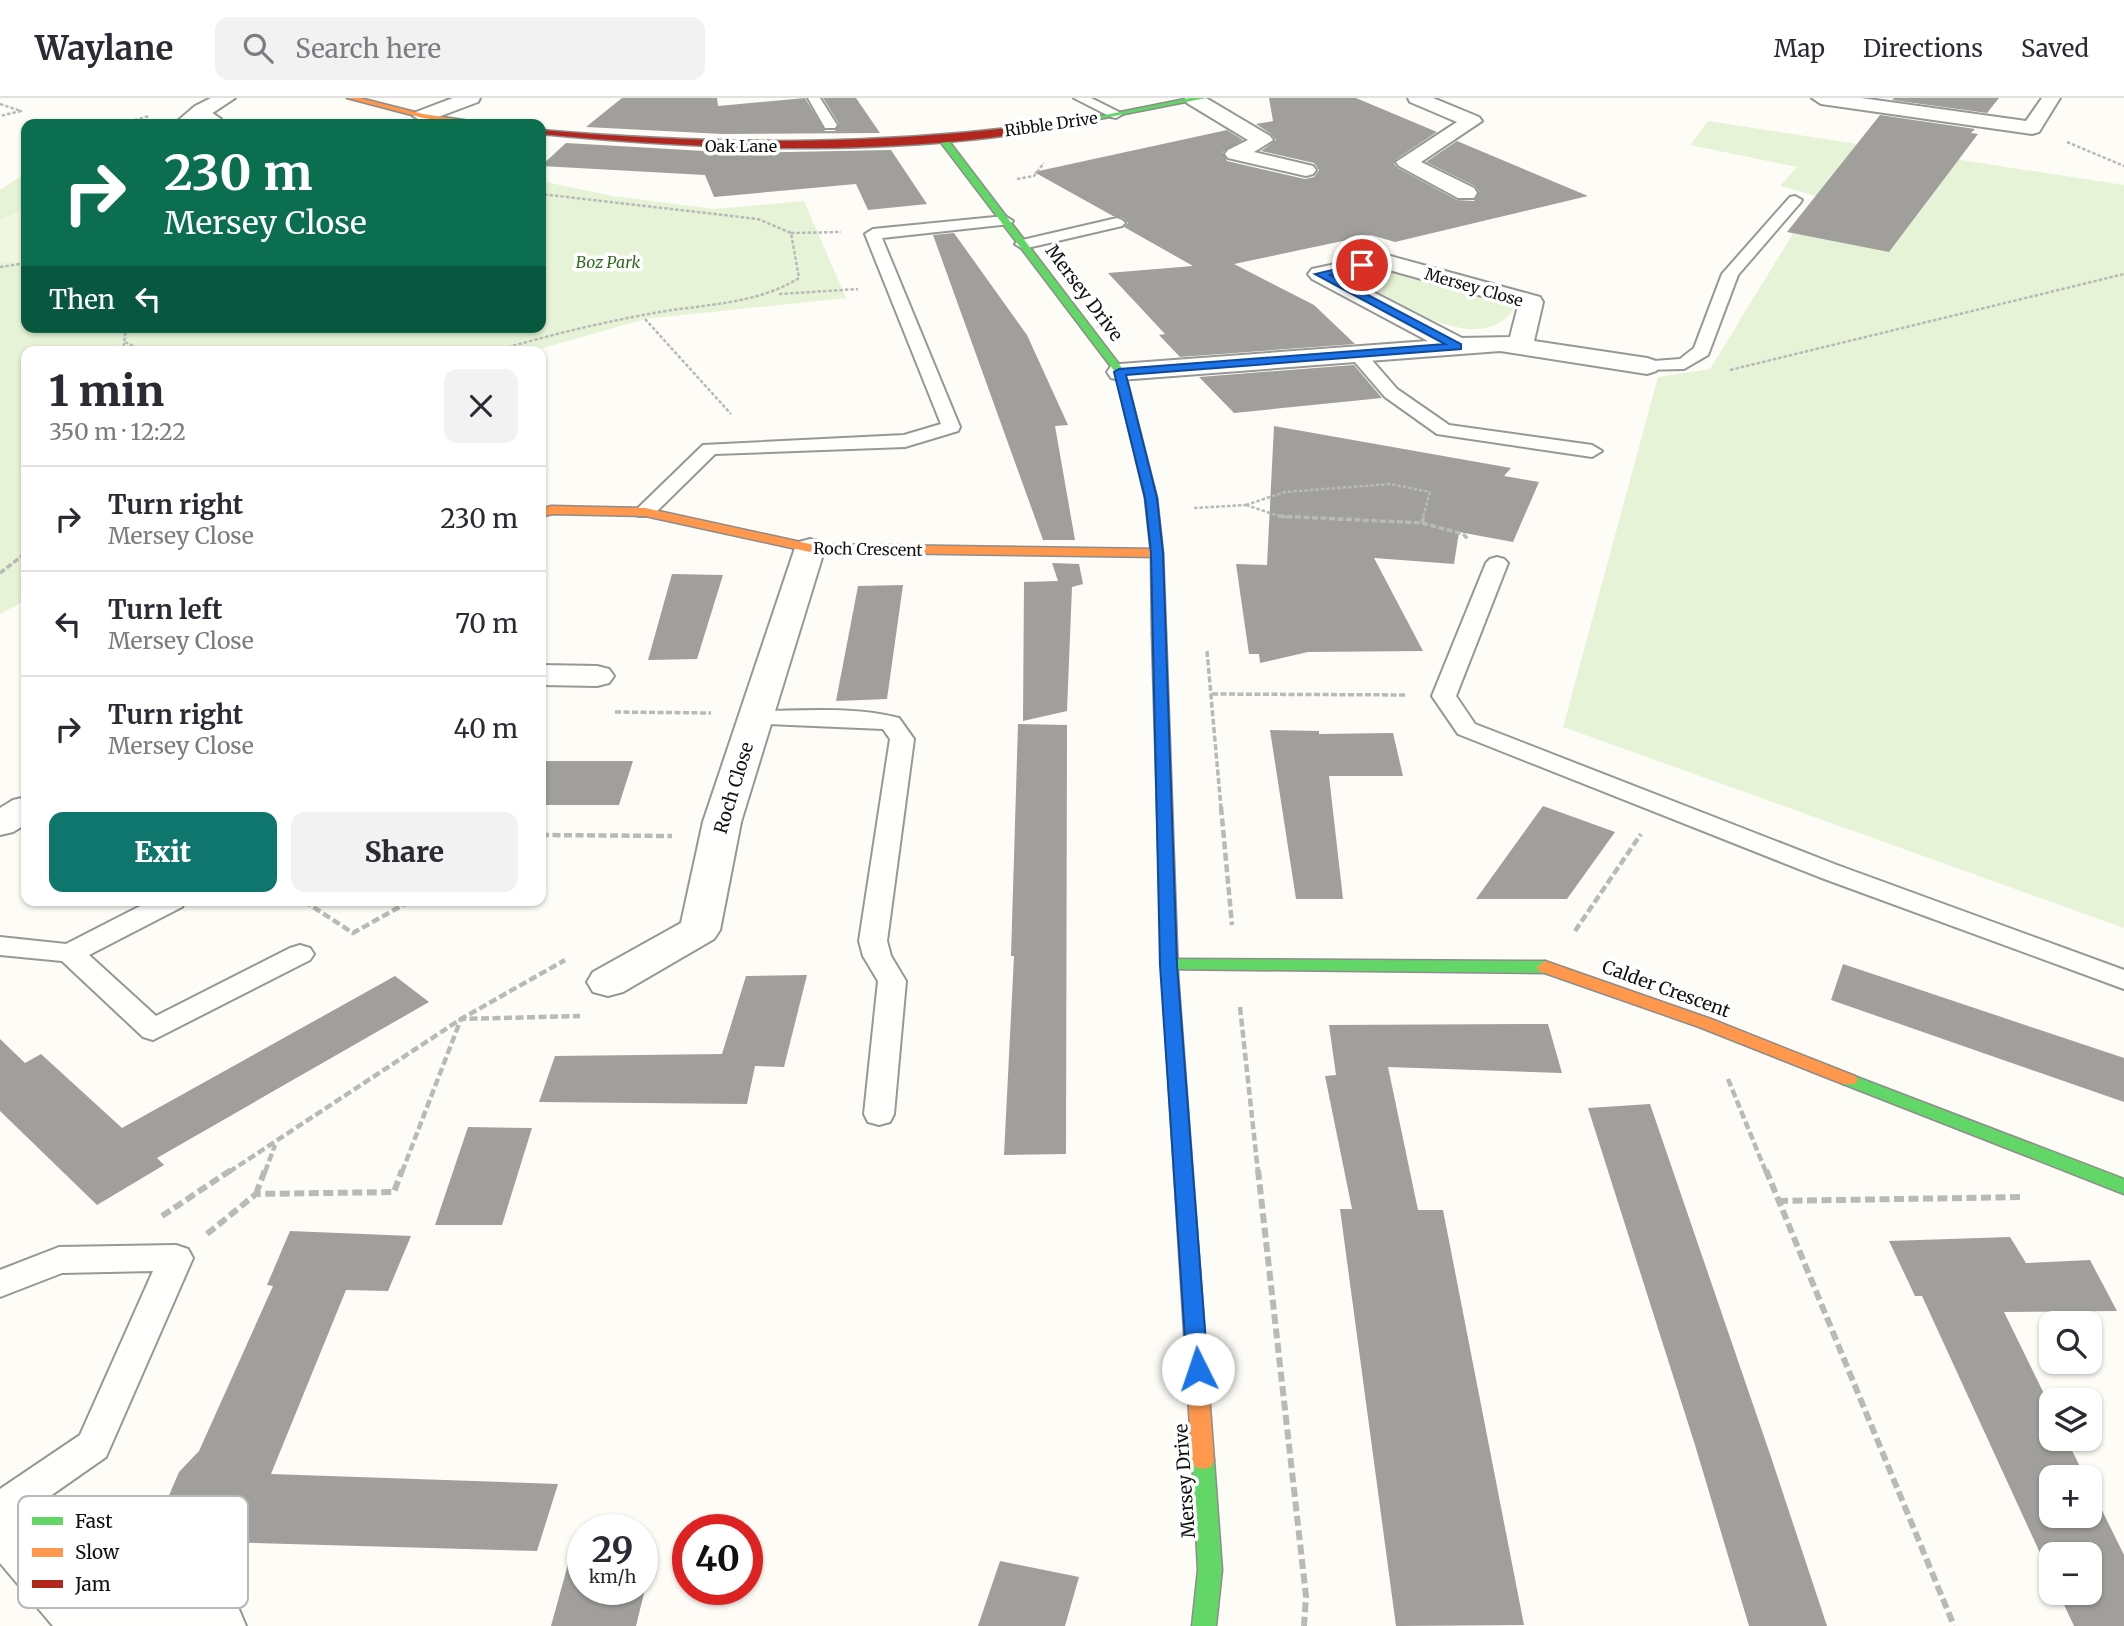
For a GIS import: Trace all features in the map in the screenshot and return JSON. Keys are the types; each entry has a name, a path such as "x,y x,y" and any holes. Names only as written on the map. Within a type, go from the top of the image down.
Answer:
{"street":[{"path":"208,117 226,98"},
{"path":"352,98 423,116 447,119"},
{"path":"423,116 471,98"},
{"path":"1418,98 1472,121 1406,162 1466,192"},
{"path":"1821,98 2032,128 2051,98"},
{"path":"1198,99 1263,140 1235,154 1306,170"},
{"name":"Ribble Drive","path":"942,138 1025,130 1198,99"},
{"name":"Oak Lane","path":"546,132 679,145 809,146 942,138"},
{"name":"Mersey Drive","path":"942,138 1119,372 1151,498 1157,553 1169,965 1210,1570 1205,1626"},
{"name":"Mersey Close","path":"1457,346 1320,274 1383,261 1531,302 1520,346"},
{"path":"1119,372 1500,343 1647,366"},
{"name":"Roch Crescent","path":"546,512 645,512 810,548 1157,553"},
{"name":"Roch Close","path":"608,982 701,930 718,836 810,548"},
{"path":"546,676 597,676"},
{"path":"0,824 21,811"},
{"name":"Calder Crescent","path":"1169,965 1551,967 1704,1023 2124,1187"},
{"path":"0,1522 18,1543"},
{"path":"73,1608 80,1616 217,1626"}],"lane":[{"path":"814,98 830,125"},
{"path":"1080,98 1116,114"},
{"path":"1647,366 1684,364 1702,351 1730,274 1795,200"},
{"path":"645,512 710,449 905,441 951,427 873,234 1005,221"},
{"path":"1023,244 1117,223"},
{"path":"1357,354 1391,393 1444,430 1592,451"},
{"path":"1497,563 1444,696 1466,729 1828,871 2124,980"},
{"path":"756,716 860,719 891,723 902,739 873,941 877,956 892,981 879,1114"},
{"path":"0,946 70,953 163,906"},
{"path":"70,953 153,1030 300,954"},
{"path":"0,1284 59,1260 176,1258 93,1446 20,1496"},
{"path":"0,1510 18,1498"}],"path":[{"path":"0,104 21,111 0,116"},
{"path":"2032,128 2124,166"},
{"path":"1009,181 1034,176 1044,163"},
{"path":"546,195 758,219 791,233 873,234"},
{"path":"771,294 783,290 799,278 791,233"},
{"path":"0,267 21,264"},
{"path":"1721,373 2124,274"},
{"path":"515,346 609,321 771,294 894,287"},
{"path":"645,319 760,447"},
{"path":"124,346 126,333"},
{"path":"125,342 133,346"},
{"path":"1193,508 1246,505 1285,492 1391,484 1430,492 1422,523"},
{"path":"1246,505 1282,517 1422,523 1462,534 1497,563"},
{"path":"0,573 21,557"},
{"path":"1212,694 1444,696"},
{"path":"608,712 756,716"},
{"path":"1551,967 1661,805"},
{"path":"546,835 718,836"},
{"path":"312,906 353,933 401,906"},
{"path":"113,1259 136,1233 276,1144 461,1019 577,953"},
{"path":"461,1019 602,1016 608,982"},
{"path":"256,1194 394,1192 461,1019"},
{"path":"1704,1023 1954,1626"},
{"path":"176,1258 256,1194 276,1144"},
{"path":"1778,1201 2027,1197"}],"green space":[{"path":"1708,121 2124,185 2124,928 1563,727 1658,377 1710,369 1816,196 1780,186 1797,167 1690,145"},
{"name":"Boz Park","path":"21,176 21,333 546,333 546,182 613,196 715,209 804,201 846,298 645,319 546,347 21,346 21,603 0,614 0,190"},
{"path":"21,210 21,262 0,261 0,220"},
{"path":"1384,267 1512,302 1513,311 1501,322 1486,328 1454,327 1421,315 1363,288 1348,278 1352,273"}],"building":[{"path":"622,98 717,98 718,106 805,98 825,131 835,131 839,124 823,98 856,98 880,133 723,134 586,127"},
{"path":"1269,98 1356,98 1437,132 1395,160 1394,164 1457,200 1474,201 1479,192 1475,186 1426,162 1457,141 1588,196 1395,242 1371,235 1234,264 1314,305 1355,344 1180,357 1159,335 1165,334 1108,273 1193,266 1124,227 1128,223 1123,218 1113,216 1034,172 1227,130 1243,140 1223,152 1227,161 1305,179 1314,177 1319,170 1314,163 1261,151 1276,140 1256,124 1273,121"},
{"path":"1999,98 1987,113 1892,100"},
{"path":"1880,115 1975,129 1971,133 1978,134 1889,252 1787,232"},
{"path":"566,143 739,153 891,150 927,204 868,210 856,184 714,197 705,175 546,166 546,161"},
{"path":"954,233 1027,335 1068,425 1055,426 1075,540 1043,540 933,235"},
{"path":"1354,365 1382,398 1234,413 1199,377"},
{"path":"1274,426 1511,468 1504,476 1539,482 1513,542 1459,532 1454,564 1374,558 1423,651 1308,652 1260,663 1259,654 1249,654 1236,564 1267,565"},
{"path":"1052,563 1079,564 1083,584 1072,587 1067,711 1023,721 1024,582 1058,581"},
{"path":"672,574 723,575 697,659 648,660"},
{"path":"903,585 887,699 836,701 858,586"},
{"path":"1018,724 1067,725 1066,1154 1004,1155 1014,956 1011,956"},
{"path":"1270,730 1319,731 1319,734 1393,733 1403,776 1329,776 1343,899 1296,899"},
{"path":"546,761 633,761 619,805 546,805"},
{"path":"1543,806 1615,832 1567,899 1476,899"},
{"path":"1843,964 2124,1058 2124,1102 1831,1000"},
{"path":"807,975 784,1067 755,1066 747,1104 539,1102 555,1056 722,1054 746,976"},
{"path":"395,976 429,1002 157,1158 164,1165 97,1205 0,1111 0,1039 25,1063 41,1054 122,1128"},
{"path":"1548,1024 1562,1073 1388,1067 1418,1210 1443,1210 1524,1625 1396,1626 1340,1209 1352,1209 1325,1076 1336,1075 1329,1025"},
{"path":"1650,1104 1827,1626 1749,1626 1695,1445 1588,1108"},
{"path":"468,1127 532,1128 502,1225 435,1225"},
{"path":"290,1231 411,1236 388,1291 346,1290 271,1474 558,1484 537,1551 248,1543 248,1496 169,1496 179,1472 199,1451 273,1286 267,1285"},
{"path":"2010,1237 2026,1263 2090,1260 2117,1311 2004,1312 2041,1388 2039,1388 2039,1451 2072,1451 2079,1465 2039,1465 2039,1528 2102,1528 2102,1510 2124,1555 2124,1626 2074,1626 2064,1605 2102,1605 2102,1542 2039,1542 2039,1551 1922,1296 1915,1296 1889,1241"},
{"path":"1000,1561 1079,1577 1065,1626 978,1626"},
{"path":"567,1568 567,1605 641,1605 636,1626 551,1626"}],"traffic: fast":[{"path":"1079,121 1202,98"},
{"path":"942,138 1120,372 1151,498 1157,553 1159,634"},
{"path":"1169,965 1545,967"},
{"path":"1849,1080 2124,1187"},
{"path":"1203,1460 1210,1570 1204,1626"}],"traffic: slow":[{"path":"351,98 423,116 447,119"},
{"path":"546,512 645,512 810,548 1157,553"},
{"path":"1545,967 1705,1023 1849,1080"},
{"path":"1170,975 1203,1460"}],"traffic: jam":[{"path":"546,132 675,142 810,145 945,138 1079,121"},
{"path":"1159,634 1170,975"}],"route":[{"path":"1198,1369 1169,965 1157,553 1151,498 1119,372 1457,346 1320,274 1362,265"}]}
